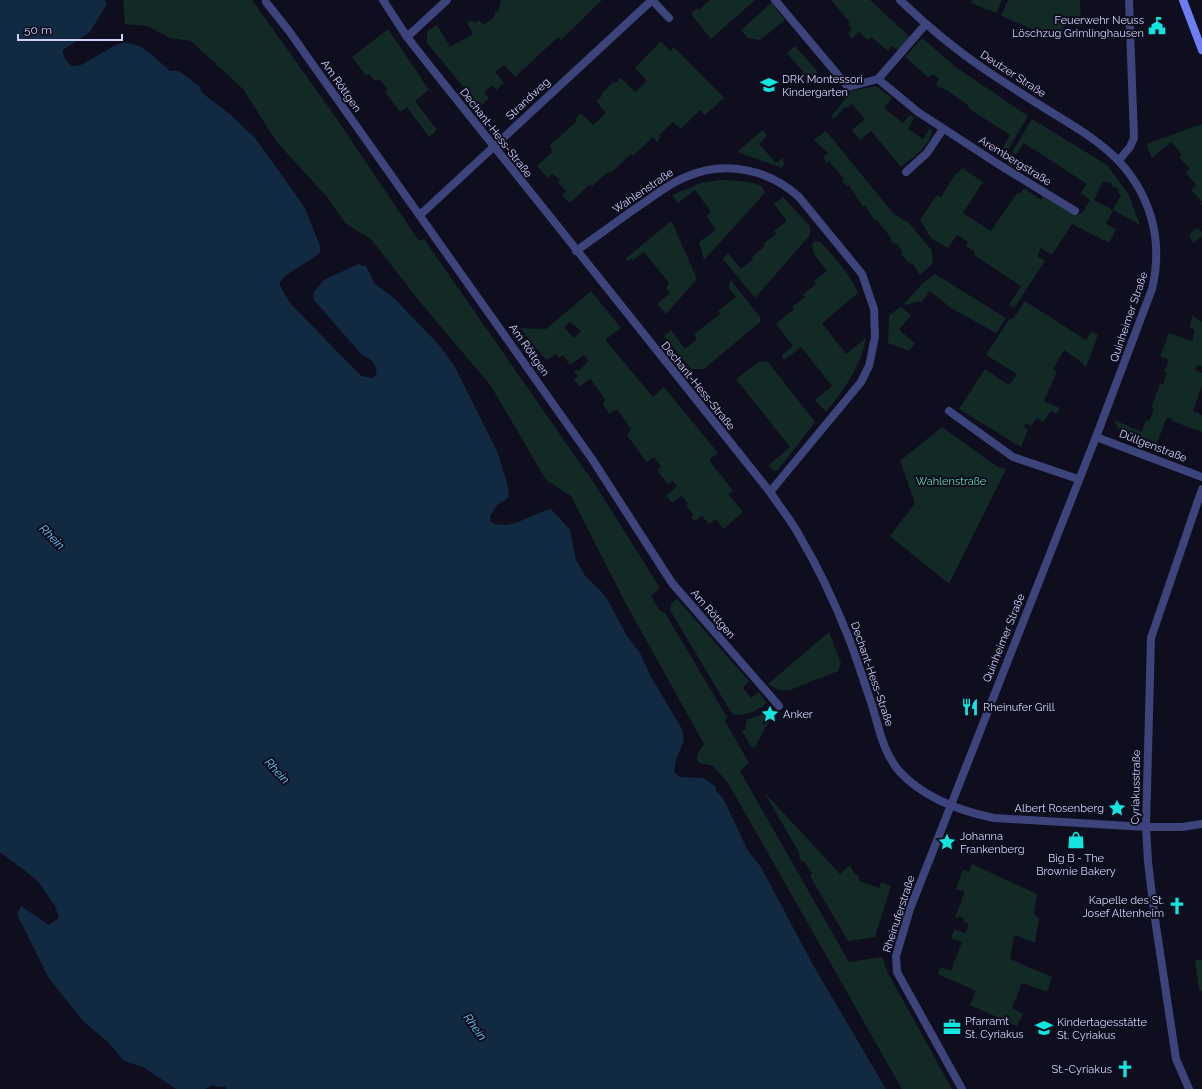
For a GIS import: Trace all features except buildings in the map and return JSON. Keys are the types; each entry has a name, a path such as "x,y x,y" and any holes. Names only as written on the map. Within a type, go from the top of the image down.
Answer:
{"main road":[{"path":"1183,0 1202,50"}],"street":[{"name":"Dechant-Hess-Straße","path":"383,0 407,37 493,147 770,492 798,533 822,576 860,667 884,747 891,760 912,783 950,805 972,814 994,818 1146,828 1182,827 1202,824"},
{"path":"407,37 447,0"},
{"name":"Strandweg","path":"420,215 652,0 669,18"},
{"path":"775,0 848,87 878,79 926,24"},
{"name":"Deutzer Straße","path":"900,0 926,24 986,70 1095,139 1119,160"},
{"path":"1119,160 1130,147 1134,138 1129,0"},
{"name":"Am Röttgen","path":"266,2 289,31 592,459 672,583 779,706"},
{"name":"Arembergstraße","path":"878,79 918,112 943,129 1075,211"},
{"path":"906,172 927,153 943,129"},
{"name":"Quinheimer Straße","path":"950,805 1078,479 1096,437 1152,289 1156,272 1157,249 1146,202 1136,182 1119,160"},
{"name":"Wahlenstraße","path":"576,251 675,182 701,172 726,168 741,169 764,175 788,188 799,197 856,265 867,285 874,309 875,337 869,366 861,382 846,402 770,492"},
{"path":"949,411 1013,457 1078,479"},
{"name":"Düllgenstraße","path":"1096,437 1202,477"},
{"name":"Cyriakusstraße","path":"1189,1089 1176,1059 1155,919 1148,862 1146,828 1151,638 1202,489"},
{"name":"Rheinuferstraße","path":"950,805 910,909 895,962 897,972 962,1089"}],"green space":[{"path":"123,0 252,0 337,119 419,241 424,239 596,486 660,588 651,596 660,611 665,613 727,717 725,721 749,763 740,771 849,962 882,957 888,973 952,1089 902,1089 728,783 713,766 700,763 697,760 697,755 704,744 625,602 571,496 546,480 491,386 420,302 371,239 346,224 326,196 276,141 243,89 191,41 170,38 147,26 125,24"},
{"path":"498,0 602,0 561,40 558,37 515,77 504,65 495,72 504,83 496,90 492,85 484,92 489,98 480,107 427,43 427,31 437,25 450,47 473,34 467,23 472,20 474,23 480,20 482,25 493,19 495,12 498,12 501,1"},
{"path":"710,0 755,0 711,39 691,14 697,8 699,10"},
{"path":"831,0 870,0 910,37 898,50 892,46 888,51 871,37 868,40 859,32 852,39 848,33 852,29 848,24 850,23"},
{"path":"973,0 1002,0 996,13 971,3"},
{"path":"1008,0 1080,0 1081,24 1068,17 1058,40 1001,16"},
{"path":"773,1 777,6 776,9 785,20 760,40 748,38 741,30"},
{"path":"388,29 429,90 415,101 437,130 429,137 407,107 400,112 385,92 388,90 379,79 375,81 369,74 366,76 352,57"},
{"path":"922,38 957,68 1028,116 1008,150 1003,147 1010,135 968,108 969,106 948,91 937,86 936,84 939,79 933,74 928,77 905,57"},
{"path":"661,41 670,51 674,47 724,98 705,115 700,110 681,129 673,122 659,135 660,138 657,142 653,137 633,156 631,154 611,173 609,171 592,186 590,184 570,203 562,195 566,191 558,182 560,180 552,174 548,178 537,166 553,151 549,146 576,122 575,119 581,113 593,125 606,113 596,101 613,82 615,83 621,78 635,92 647,81 635,68"},
{"path":"795,46 818,72 809,79 787,53"},
{"path":"876,86 892,98 884,108 903,123 910,115 914,118 908,129 923,139 930,128 932,132 924,147 901,167 871,131 860,140 852,130 865,119 852,104 847,108 845,107 834,119 831,117 851,91"},
{"path":"1032,119 1107,165 1129,195 1140,225 1113,210 1106,224 1116,229 1109,243 1072,224 1052,255 1041,248 1037,256 1045,261 1014,308 1009,305 1021,286 974,255 975,252 966,246 968,242 957,235 948,248 931,238 920,220 937,195 941,197 956,173 958,174 962,168 983,182 963,213 991,231 1017,193 1020,194 1024,188 1041,200 1044,195 1077,215 1083,212 1090,200 1081,193 1087,184 1024,143 1016,155 1012,152","holes":["1103,181 1111,183 1112,186 1119,189 1117,192 1121,195 1113,210 1094,200"]},
{"path":"1202,124 1202,202 1191,190 1196,185 1186,173 1190,169 1179,157 1182,154 1171,142 1152,158 1146,144"},
{"path":"763,130 767,136 759,144 776,163 783,158 784,164 782,168 737,152"},
{"path":"826,131 893,213 909,223 932,251 933,263 920,275 912,263 910,264 901,254 903,252 896,243 894,244 876,219 875,221 865,205 863,207 849,185 847,186 842,181 844,179 829,161 827,163 823,157 828,153 814,140"},
{"path":"719,180 741,181 757,184 762,186 765,193 704,260 699,242 716,230 706,216 711,212 695,190 678,203 672,195 701,183"},
{"path":"783,197 810,226 810,235 755,298 723,259 728,253 741,269 753,259 752,257 765,246 763,244 776,234 774,231 787,221 774,204"},
{"path":"670,222 672,222 697,279 666,314 657,304 670,293 666,288 669,283 644,252 633,260 632,258 628,261 626,258"},
{"path":"1197,228 1202,232 1202,236 1193,243 1189,235"},
{"path":"815,241 821,242 837,260 851,279 858,293 822,323 846,354 866,338 864,348 856,368 826,412 815,400 832,386 801,347 784,360 781,356 793,346 776,324 794,309 792,307 805,297 803,294 816,284 814,281 827,271 814,254 812,244"},
{"path":"725,273 760,317 760,322 704,369 691,369 664,336 671,330 685,349 697,339 694,334 720,314 718,311 736,297 729,288 730,280"},
{"path":"935,274 1006,318 996,333 951,308 930,291 921,303 918,301 906,305 904,304 922,284"},
{"path":"591,291 621,328 605,340 653,397 664,387 718,453 709,460 733,491 728,494 743,512 723,529 716,519 709,524 702,516 695,521 691,517 693,514 686,506 688,504 681,495 673,503 666,496 677,486 673,481 668,484 657,470 661,467 654,457 646,462 627,435 631,429 617,409 609,414 603,404 605,399 590,379 579,387 574,379 578,376 574,371 577,369 579,371 588,361 584,355 570,365 563,355 559,358 556,354 546,360 520,328 546,329","holes":["570,322 581,331 574,338 564,327"]},
{"path":"1025,301 1086,340 1091,332 1098,335 1086,367 1079,360 1064,350 1053,369 1057,372 1044,401 1060,408 1056,414 1051,411 1043,422 1037,418 1031,426 1026,423 1024,427 1028,430 1021,447 959,409 985,369 1009,385 1017,374 986,355 1009,319 1014,318"},
{"path":"901,307 911,315 899,330 915,343 909,351 888,343 889,315"},
{"path":"1193,316 1202,322 1202,366 1197,365 1195,370 1202,373 1202,385 1193,411 1202,415 1202,432 1172,421 1173,419 1167,417 1157,443 1118,428 1114,420 1142,432 1146,420 1149,421 1154,409 1151,408 1160,384 1163,385 1167,373 1164,372 1169,360 1160,356 1169,333 1192,341 1195,330 1189,327"},
{"path":"760,361 768,362 815,422 778,470 774,471 768,466 790,447 736,379"},
{"name":"Wahlenstraße","path":"942,427 996,466 1006,469 949,584 890,536 915,503 900,461"},
{"path":"677,599 749,681 743,688 751,698 759,692 767,703 751,713 742,715 732,714 670,610 671,604"},
{"path":"829,632 841,663 838,671 790,690 779,690 768,684"},
{"path":"765,713 770,719 755,747 752,748 742,731 745,730 747,720"},
{"path":"764,792 840,874 850,865 854,873 859,876 859,881 879,888 881,882 891,886 875,937 848,941 810,876 812,874 804,861 802,862 799,856 800,854"},
{"path":"972,864 1037,894 1034,914 1039,918 1035,943 1014,935 1010,959 1052,977 1047,992 1022,983 1012,1008 1023,1014 1017,1026 970,1005 976,991 938,974 940,967 951,971 962,942 951,938 954,929 965,933 969,924 963,921 964,918 959,916 958,918 955,917 965,892 956,889 963,869 969,872"},
{"path":"1195,960 1202,960 1202,992 1199,990"}],"water":[{"name":"Rhein","path":"0,0 104,0 107,4 90,32 63,50 64,57 68,63 72,66 81,65 116,45 131,43 151,54 169,70 181,72 200,87 201,92 232,116 256,139 305,208 320,246 320,252 284,277 280,282 280,286 290,303 361,376 372,378 376,375 375,365 371,360 362,355 314,300 313,293 324,280 358,264 366,266 375,284 394,298 439,345 455,367 497,451 506,479 509,493 508,498 497,505 490,516 491,522 506,525 521,521 551,509 570,530 576,560 586,577 607,599 627,636 640,653 651,677 682,729 684,740 676,760 674,772 680,777 704,778 716,787 716,791 723,798 748,851 761,867 813,965 886,1089 226,1089 226,1087 211,1086 205,1089 176,1089 143,1067 124,1061 109,1043 83,1021 48,977 17,914 21,906 49,925 59,918 55,906 37,880 0,852"}],"place":[{"name":"Feuerwehr Neuss Löschzug Grimlinghausen","path":"1157,26"},
{"name":"DRK Montessori Kindergarten","path":"769,85"},
{"name":"Rheinufer Grill","path":"970,707"},
{"name":"Anker","path":"770,714"},
{"name":"Albert Rosenberg","path":"1117,808"},
{"name":"Big B - The Brownie Bakery","path":"1076,840"},
{"name":"Johanna Frankenberg","path":"947,842"},
{"name":"Kapelle des St. Josef Altenheim","path":"1177,906"},
{"name":"Pfarramt St. Cyriakus","path":"952,1027"},
{"name":"Kindertagesstätte St. Cyriakus","path":"1044,1028"},
{"name":"St.-Cyriakus","path":"1125,1069"}]}
